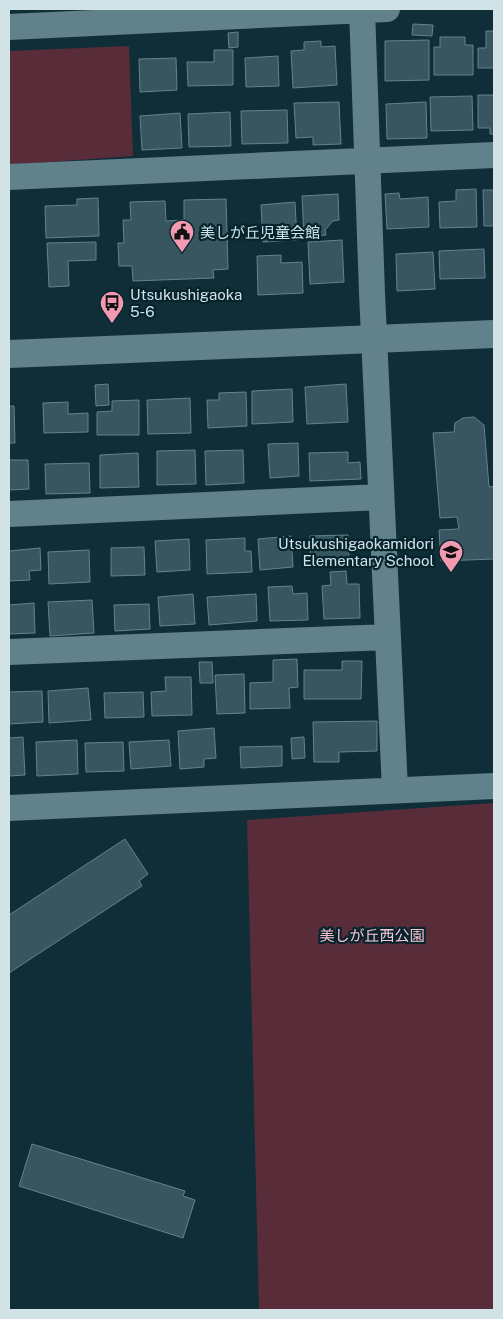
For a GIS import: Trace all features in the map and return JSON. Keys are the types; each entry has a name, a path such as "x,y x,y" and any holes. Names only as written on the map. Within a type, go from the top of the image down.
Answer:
{"street":[{"path":"9,27 370,9 368,160 372,293 395,790"},
{"path":"9,177 494,155"},
{"path":"9,354 375,337 494,334"},
{"path":"9,514 381,497"},
{"path":"9,652 388,637"},
{"path":"9,808 494,786"}],"green space":[{"path":"129,46 133,156 9,165 9,51"},
{"name":"美しが丘西公園","path":"494,803 494,1310 259,1310 247,820"}],"building":[{"path":"413,24 433,25 432,36 412,35"},
{"path":"486,31 494,31 494,68 478,68 478,48 486,48"},
{"path":"238,32 238,47 229,48 228,33"},
{"path":"440,37 465,37 465,45 473,45 473,75 434,75 434,47 440,47"},
{"path":"429,40 429,80 385,81 385,41"},
{"path":"321,41 321,47 335,46 337,85 293,88 291,51 304,50 304,42"},
{"path":"214,50 233,50 233,85 188,86 187,62 214,62"},
{"path":"278,56 279,86 246,87 245,58"},
{"path":"176,58 177,90 140,92 139,59"},
{"path":"478,95 494,95 494,134 490,134 490,128 478,128"},
{"path":"472,96 473,130 431,131 430,97"},
{"path":"339,102 341,144 313,145 313,137 296,138 294,103"},
{"path":"426,102 427,138 387,139 386,104"},
{"path":"287,110 288,143 242,144 241,111"},
{"path":"230,112 231,146 189,147 188,114"},
{"path":"180,113 182,148 142,150 140,116"},
{"path":"476,189 477,227 440,228 439,202 456,201 456,190"},
{"path":"483,190 494,190 494,226 484,226"},
{"path":"399,193 400,199 428,197 429,227 387,229 385,194"},
{"path":"338,194 339,220 333,221 325,230 326,235 304,237 302,196"},
{"path":"98,198 99,236 46,238 45,206 77,205 77,199"},
{"path":"226,199 228,269 213,270 214,278 133,281 132,266 119,266 118,243 124,243 123,220 131,220 130,202 165,201 166,221 184,220 184,200"},
{"path":"295,202 297,240 263,242 261,205"},
{"path":"342,240 344,282 310,284 308,242"},
{"path":"96,242 96,260 68,261 69,286 49,287 47,243"},
{"path":"484,249 485,278 440,279 439,251"},
{"path":"433,252 435,289 397,291 396,254"},
{"path":"281,255 281,263 302,262 303,293 258,295 257,256"},
{"path":"108,384 109,405 96,406 95,385"},
{"path":"346,384 348,422 307,424 305,387"},
{"path":"292,389 293,422 252,424 252,391"},
{"path":"246,392 247,426 208,428 207,400 219,400 219,393"},
{"path":"190,398 191,433 148,434 147,400"},
{"path":"139,400 139,435 97,435 97,412 112,411 112,401"},
{"path":"68,402 68,414 88,413 88,432 44,433 43,403"},
{"path":"9,406 14,406 15,443 9,443"},
{"path":"474,417 484,425 489,487 494,486 494,559 441,561 439,530 459,529 457,517 440,518 433,433 454,432 455,423 463,418"},
{"path":"298,443 299,476 270,478 268,444"},
{"path":"195,450 196,484 157,485 157,451"},
{"path":"243,450 244,483 206,485 205,451"},
{"path":"348,452 348,463 360,462 361,479 310,481 309,453"},
{"path":"138,453 139,487 100,488 100,455"},
{"path":"9,460 28,460 29,489 9,490"},
{"path":"89,463 90,493 46,494 45,464"},
{"path":"348,535 349,558 340,559 340,566 310,566 310,536"},
{"path":"291,536 293,567 260,570 258,539"},
{"path":"245,538 245,551 251,551 252,572 207,574 206,540"},
{"path":"189,539 190,570 157,572 155,541"},
{"path":"144,547 145,575 111,576 111,548"},
{"path":"40,548 41,570 29,571 30,580 9,581 9,551"},
{"path":"89,550 90,582 49,584 48,552"},
{"path":"346,571 347,584 359,584 360,618 324,619 322,586 331,585 330,572"},
{"path":"292,586 293,594 307,593 308,620 270,621 268,587"},
{"path":"193,594 195,624 160,626 158,597"},
{"path":"256,594 257,621 209,625 207,597"},
{"path":"92,600 94,633 50,636 48,602"},
{"path":"34,603 35,633 9,634 9,605"},
{"path":"149,604 150,629 115,631 114,605"},
{"path":"297,659 298,687 289,688 290,708 250,709 250,683 273,682 273,660"},
{"path":"342,661 362,661 361,699 304,699 304,670 342,670"},
{"path":"199,662 212,662 213,683 200,683"},
{"path":"244,674 245,713 217,714 215,675"},
{"path":"165,677 191,677 192,715 152,716 151,692 166,691"},
{"path":"88,688 91,720 49,723 48,691"},
{"path":"42,691 43,722 9,724 9,692"},
{"path":"143,692 144,717 105,718 104,693"},
{"path":"377,721 377,751 339,752 339,762 314,762 313,722"},
{"path":"214,728 216,758 204,759 204,767 180,769 178,731"},
{"path":"23,737 25,775 9,776 9,738"},
{"path":"304,737 305,758 292,759 291,738"},
{"path":"77,740 78,774 37,776 36,742"},
{"path":"169,740 171,766 131,769 129,742"},
{"path":"123,742 124,771 86,772 85,743"},
{"path":"282,746 282,766 241,768 240,747"},
{"path":"125,839 148,874 139,881 142,886 9,973 9,915"},
{"path":"32,1144 185,1191 183,1196 195,1200 183,1238 19,1186"}],"place":[{"name":"美しが丘児童会館","path":"182,253"},
{"name":"Utsukushigaoka 5-6","path":"112,324"},
{"name":"Utsukushigaokamidori Elementary School","path":"451,573"}]}
